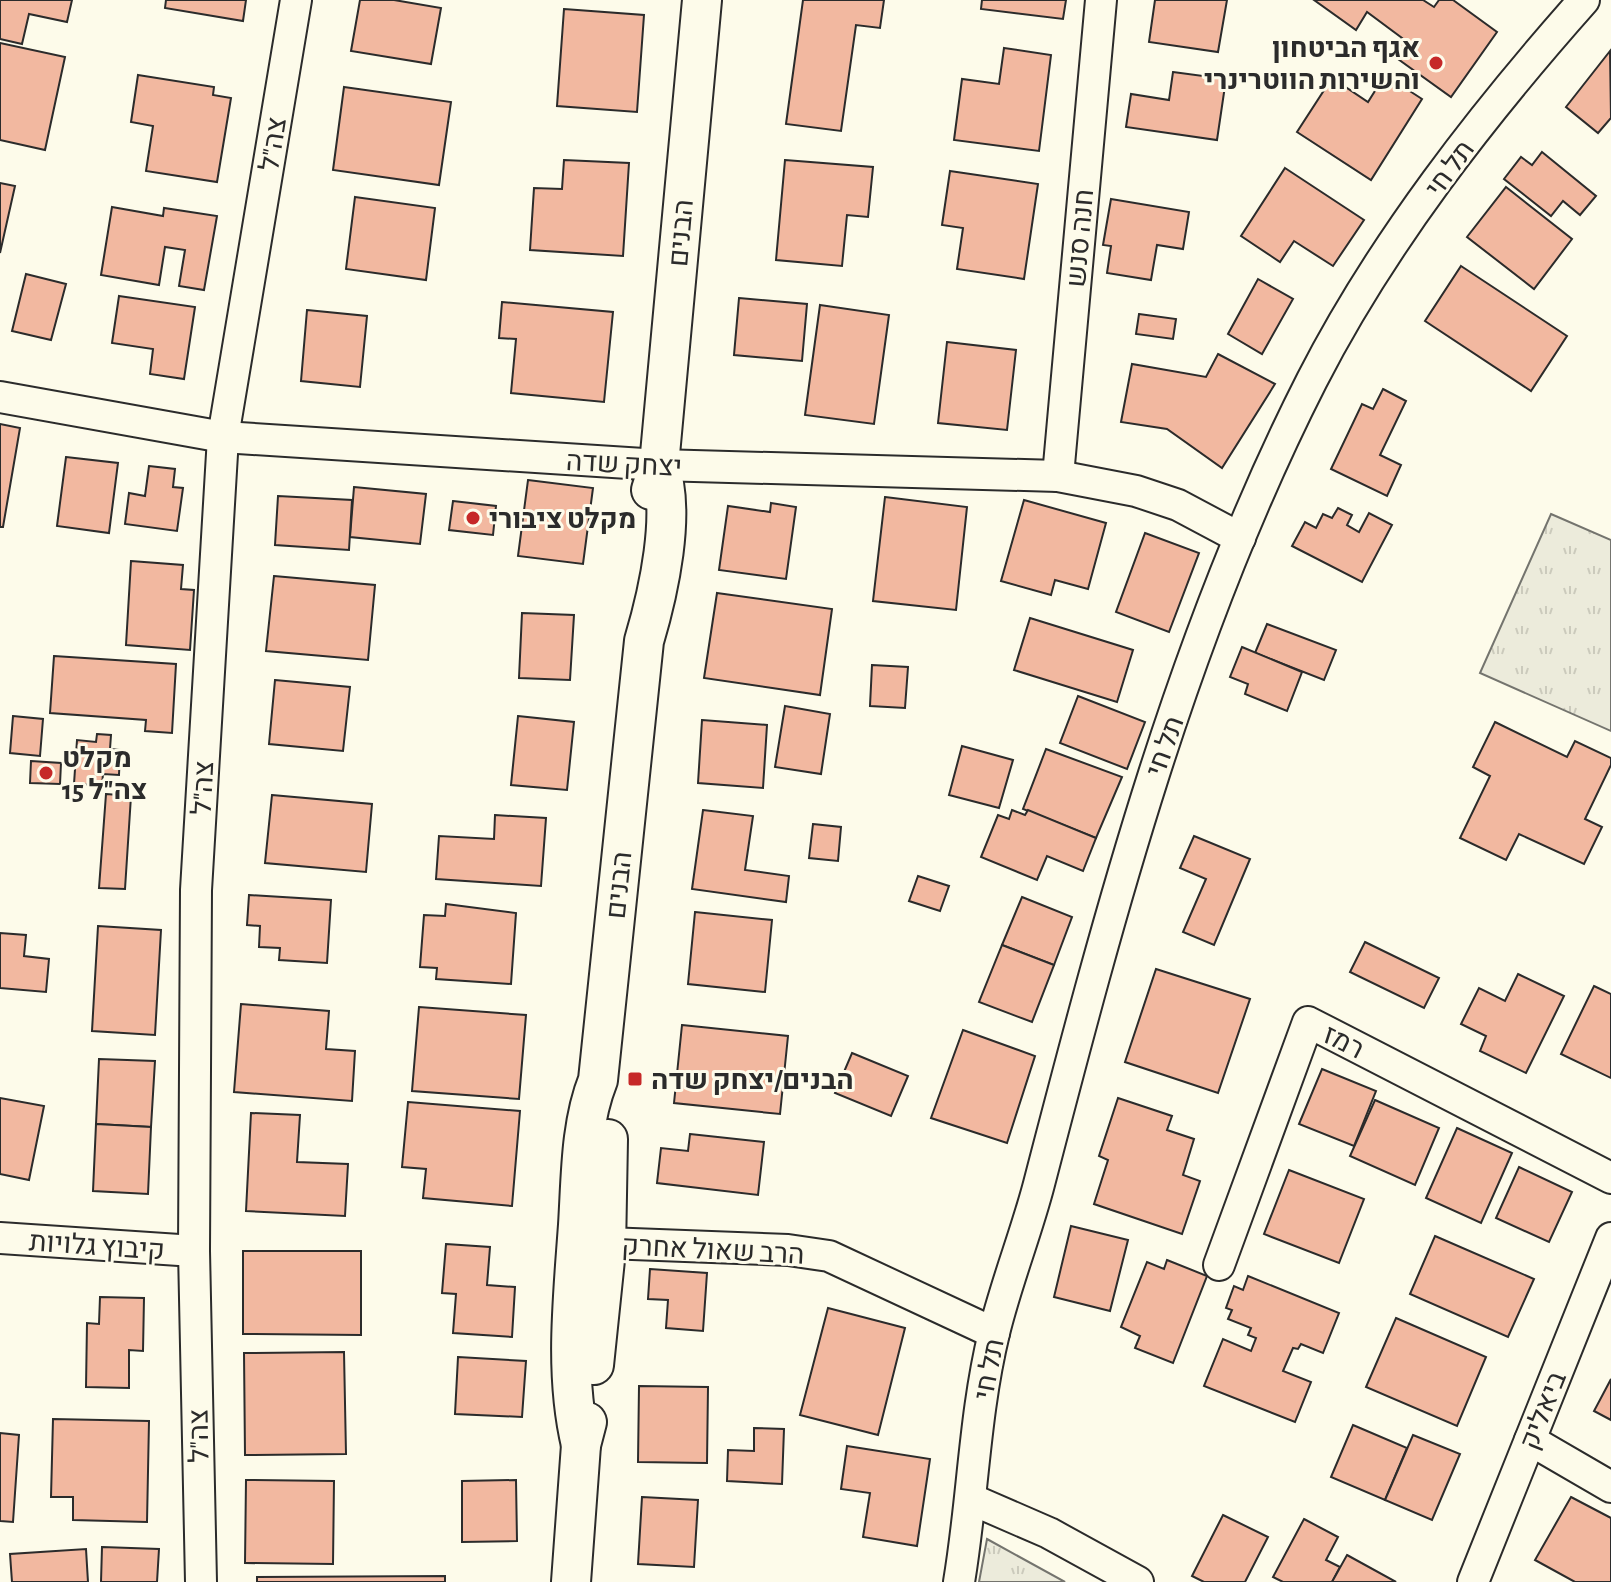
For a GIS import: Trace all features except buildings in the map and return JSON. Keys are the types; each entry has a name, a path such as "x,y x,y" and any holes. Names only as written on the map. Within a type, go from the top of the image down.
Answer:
{"street":[{"name":"צה\"ל","path":"201,1582 194,1251 196,890 223,437 296,0"},
{"name":"הבנים","path":"581,1445 574,1414 572,1316 587,1121 598,1080 644,641 637,591 640,530 659,465 702,0"},
{"name":"חנה סנש","path":"1058,476 1101,0"},
{"name":"תל חי","path":"959,1582 973,1500 974,1449 994,1333 1038,1189 1140,814 1240,538 1312,379 1375,271 1450,166 1541,49 1584,0"},
{"name":"יצחק שדה","path":"0,397 223,437 659,465 1058,476 1136,491 1178,505 1240,538"},
{"name":"רמז","path":"1219,1265 1308,1022 1611,1178"},
{"name":"הבנים","path":"571,1582 581,1445 589,1416 606,1243 608,1136 598,1080"},
{"name":"קיבוץ גלויות","path":"0,1238 194,1251"},
{"name":"ביאליק","path":"1473,1582 1611,1238"},
{"name":"הרב שאול אחרק","path":"606,1243 788,1250 829,1256 994,1333"},
{"path":"1530,1440 1611,1487"},
{"path":"973,1500 1049,1533 1138,1582"}],"green space":[{"path":"1551,514 1611,540 1611,731 1480,673"},
{"path":"987,1539 1065,1582 979,1582"}],"place":[{"name":"אגף הביטחון והשירות הווטרינרי","path":"1436,63"},
{"name":"מקלט ציבורי","path":"473,518"},
{"name":"מקלט צה\"ל 15","path":"46,773"},
{"name":"הבנים/יצחק שדה","path":"635,1079"}]}
